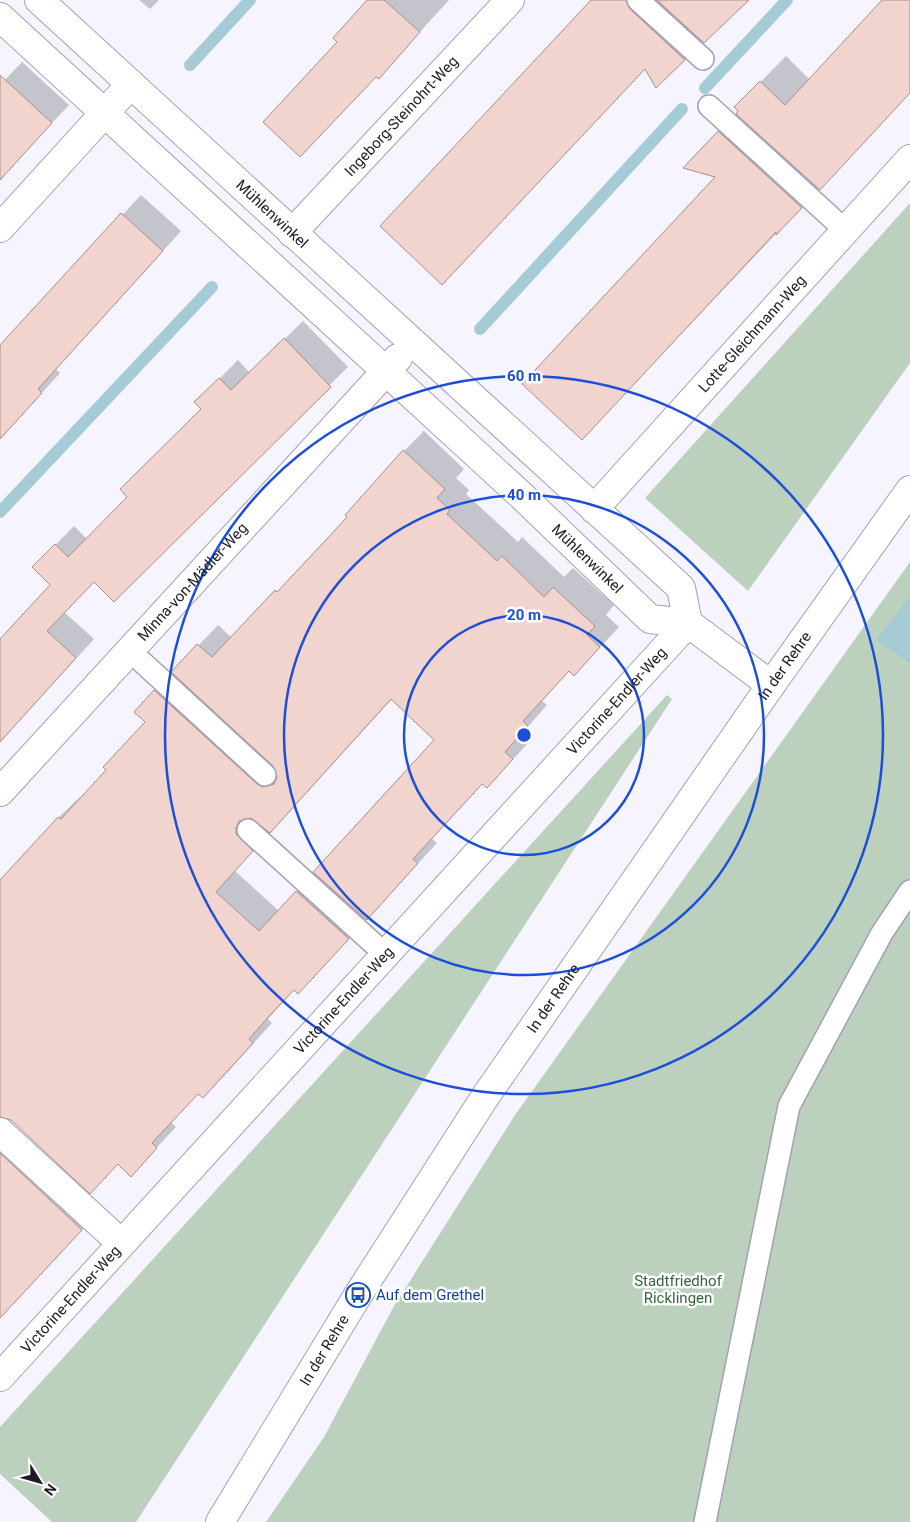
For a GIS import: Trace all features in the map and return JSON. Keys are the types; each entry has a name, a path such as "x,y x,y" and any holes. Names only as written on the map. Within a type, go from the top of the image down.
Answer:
{"street":[{"name":"Mühlenwinkel","path":"0,17 522,496 650,619 688,623 681,588 39,0"},
{"name":"Ingeborg-Steinohrt-Weg","path":"292,232 510,0"},
{"path":"0,228 131,84"},
{"name":"Lotte-Gleichmann-Weg","path":"594,509 910,159"},
{"path":"386,372 412,343"},
{"name":"Minna-von-Mädler-Weg","path":"0,792 386,372"},
{"name":"In der Rehre","path":"220,1522 353,1303 485,1097 771,685 910,490"},
{"path":"688,623 771,685"},
{"name":"Victorine-Endler-Weg","path":"0,1377 688,623"},
{"path":"0,1132 121,1243"}],"lane":[{"path":"638,0 703,59"},
{"path":"709,106 845,230"},
{"path":"129,650 266,775"},
{"path":"248,830 384,954"},
{"path":"705,1522 789,1106 882,933 910,891"}],"green space":[{"path":"910,203 910,363 748,591 645,498"},
{"name":"Stadtfriedhof Ricklingen","path":"910,562 910,1522 266,1522 324,1437 394,1306 515,1115"},
{"path":"667,695 672,699 136,1522 52,1522 0,1474 0,1427"}],"water":[{"path":"910,596 910,663 876,640"}],"building":[{"path":"367,0 384,0 420,32 379,79 376,77 300,157 263,122 337,42 333,38"},
{"path":"591,0 626,0 630,9 685,60 656,88 645,69 442,285 380,226"},
{"path":"657,0 749,0 704,43"},
{"path":"882,0 910,0 910,93 820,190 736,114 738,111 734,107 760,81 785,105"},
{"path":"0,75 52,123 0,180"},
{"path":"718,131 802,208 776,235 776,232 582,440 522,384 715,177 683,168"},
{"path":"121,213 163,251 38,389 42,393 0,439 0,345"},
{"path":"284,338 331,387 114,602 94,582 47,631 76,658 0,742 0,639 50,585 32,567 55,544 68,557 127,497 120,489 201,409 194,402 219,378 231,390"},
{"path":"403,450 445,489 437,498 450,510 447,514 497,561 502,556 544,597 553,587 595,626 587,635 600,647 574,676 569,671 523,721 528,726 505,752 513,759 487,788 482,784 413,859 418,863 367,920 313,872 434,740 391,699 270,833 251,818 239,821 236,834 253,851 216,892 259,931 296,891 349,939 298,994 294,990 271,1014 249,1039 253,1043 203,1098 198,1094 152,1143 157,1148 131,1177 118,1164 90,1194 11,1120 0,1117 0,880 58,817 61,819 106,770 103,767 145,722 134,712 154,690 257,784 263,787 274,784 277,777 273,766 171,672 197,644 212,657 275,590 277,592 324,542 347,517 345,515"},
{"path":"0,1153 82,1230 0,1318"}],"waterway":[{"path":"190,65 250,0"},
{"path":"705,88 787,0"},
{"path":"480,329 682,109"},
{"path":"0,512 212,287"}],"place":[{"name":"Auf dem Grethel","path":"358,1295"}]}
